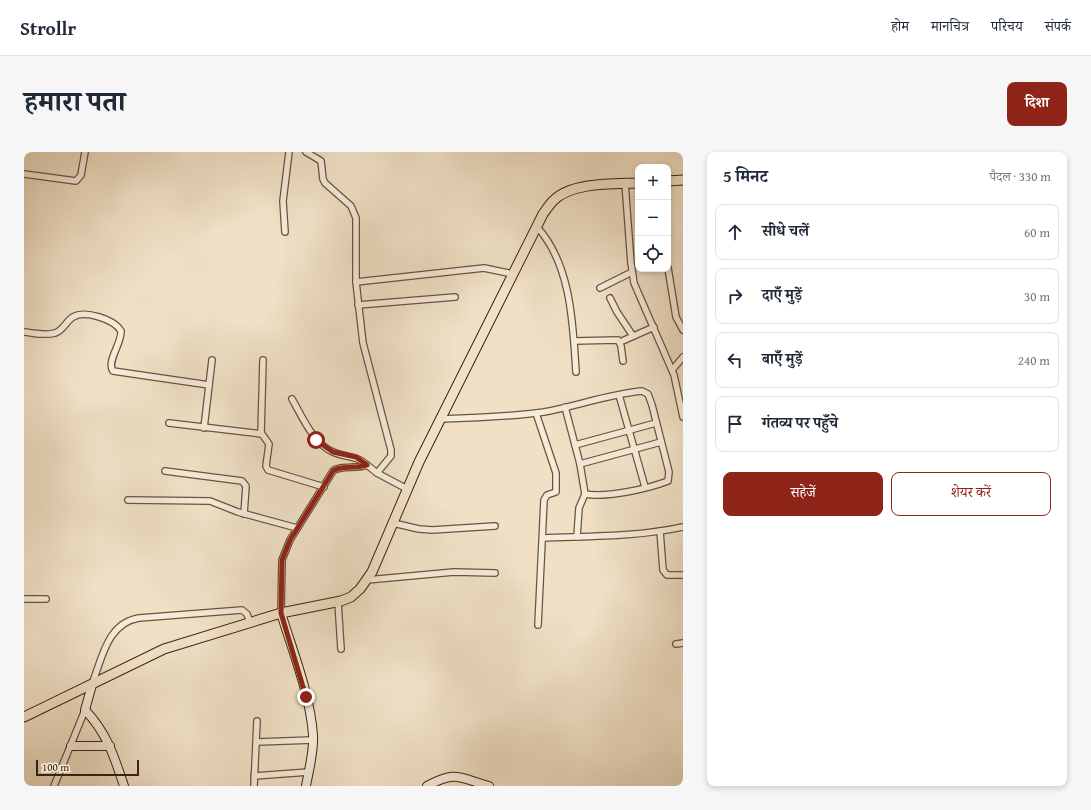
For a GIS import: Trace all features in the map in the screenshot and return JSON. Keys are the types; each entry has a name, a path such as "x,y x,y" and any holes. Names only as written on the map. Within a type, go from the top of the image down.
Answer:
{"main road":[{"path":"671,181 683,180"},
{"path":"24,717 92,685 164,648 281,613 338,602 351,597 367,580 372,572 407,490 440,419 543,214 553,200 570,190 635,183"}],"street":[{"path":"24,174 39,175 67,181 76,181 81,175 85,152"},
{"path":"285,232 284,201 289,152"},
{"path":"306,152 321,160 323,179 325,183 351,206 356,218 356,282 363,343 391,450 391,456 377,473"},
{"path":"625,183 632,272 640,300 654,327 672,370 683,417"},
{"path":"536,227 551,247 565,282 574,341 576,372"},
{"path":"356,282 484,268 513,274"},
{"path":"600,288 632,272"},
{"path":"669,272 676,317 683,330"},
{"path":"358,305 455,298"},
{"path":"610,298 617,312 633,336"},
{"path":"24,332 52,334 59,332 73,317 98,317 113,322 121,330 118,346 111,363 113,371 209,385"},
{"path":"574,341 614,340 620,342 654,327"},
{"path":"620,342 623,361"},
{"path":"672,370 683,357"},
{"path":"204,428 212,360"},
{"path":"263,360 261,434 269,444 266,466 268,470 324,487"},
{"path":"440,419 502,417 536,413 619,395 644,392 648,394 661,442 669,477 668,481 597,496 585,494"},
{"path":"619,395 645,487"},
{"path":"292,400 316,440 322,445 333,452 356,457 377,473 407,490"},
{"path":"565,407 580,464 585,494 579,508 577,537"},
{"path":"536,413 557,478 556,492 547,495 544,500 538,625"},
{"path":"169,423 261,434"},
{"path":"575,445 656,423"},
{"path":"580,464 661,442"},
{"path":"306,786 312,740 306,697 281,613 282,560 297,528 336,469 357,468 367,465"},
{"path":"165,471 242,481 246,486 244,514"},
{"path":"128,500 210,501 244,514 297,528"},
{"path":"393,523 419,529 432,530 495,526"},
{"path":"543,538 660,531 683,527"},
{"path":"660,531 662,570 667,575 683,575"},
{"path":"367,580 454,572 495,573"},
{"path":"24,599 46,599"},
{"path":"338,602 341,649"},
{"path":"54,786 85,710 92,685 112,634 121,624 139,618 242,610 247,614 250,622"},
{"path":"676,644 683,644"},
{"path":"85,710 98,724 110,746 124,786"},
{"path":"254,786 257,721"},
{"path":"257,742 312,740"},
{"path":"71,746 110,746"},
{"path":"254,776 309,772"},
{"path":"427,786 449,776 459,777 489,786"}],"route":[{"path":"306,697 281,613 280,570 282,560 290,540 333,471 339,468 361,468 367,465 356,457 345,456 333,452 316,440"}]}
